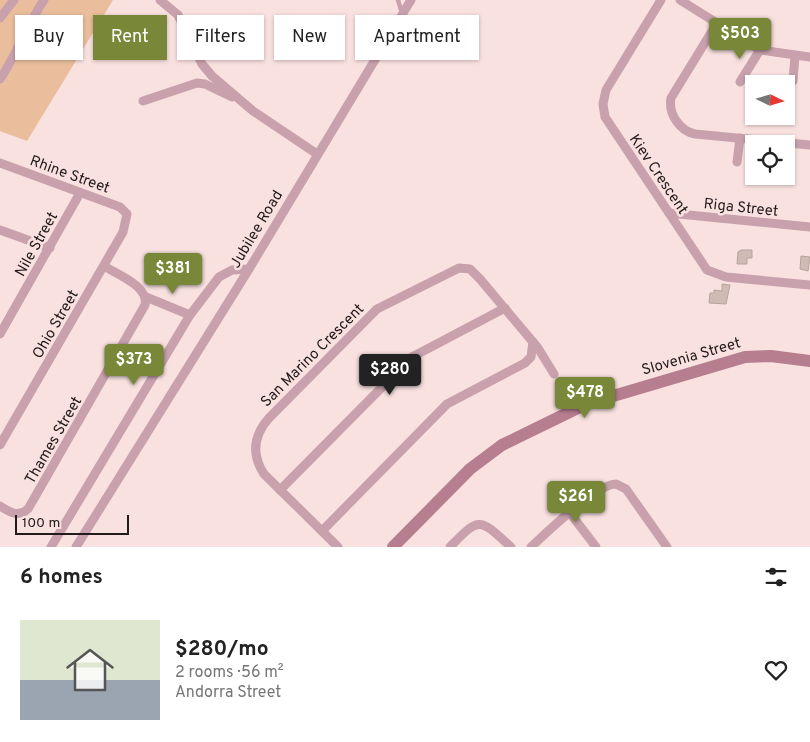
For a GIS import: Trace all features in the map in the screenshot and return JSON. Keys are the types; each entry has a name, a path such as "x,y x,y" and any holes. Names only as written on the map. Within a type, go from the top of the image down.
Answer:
{"street":[{"path":"0,18 14,0"},
{"path":"0,79 13,59 29,22 44,0"},
{"path":"160,0 178,15 207,71 242,102 317,154"},
{"name":"Jubilee Road","path":"76,547 249,268 411,0"},
{"name":"Kiev Crescent","path":"661,0 609,84 603,104 608,121 701,263 711,272 726,277 810,285"},
{"path":"680,0 760,50 810,57"},
{"path":"717,23 674,91 670,106 678,123 686,131 745,138"},
{"path":"740,82 760,50"},
{"path":"794,75 795,56"},
{"path":"143,101 197,83 242,102"},
{"path":"737,162 740,138"},
{"path":"795,143 810,145"},
{"name":"Rhine Street","path":"0,163 120,207 127,214"},
{"name":"Nile Street","path":"0,334 80,193"},
{"name":"Riga Street","path":"669,213 810,227"},
{"name":"Ohio Street","path":"0,446 104,266 122,232 127,214"},
{"path":"0,230 50,248"},
{"path":"104,266 140,288 146,297 190,315"},
{"path":"51,547 190,315 219,277 232,270 249,268"},
{"name":"San Marino Crescent","path":"338,547 264,474 256,459 256,443 262,427 377,309 459,268 468,268 476,273 533,342 554,374"},
{"name":"Thames Street","path":"0,506 20,514 28,509 142,312 146,297"},
{"path":"280,490 408,360 505,308"},
{"path":"322,530 441,409 452,400 525,364 531,357 533,342"},
{"name":"Slovenia Street","path":"393,547 470,469 491,452 581,406 745,357 771,356 810,361"},
{"path":"531,547 604,486 619,484 630,494 668,547"},
{"path":"570,513 596,547"},
{"path":"450,547 471,526 479,523 488,526 511,547"}],"lane":[{"path":"398,0 402,14"}],"shaded area":[{"path":"0,0 113,0 104,15 93,15 93,33 83,49 83,15 15,15 15,60 76,60 27,141 0,131"}],"building":[{"path":"741,250 752,250 752,258 747,258 747,264 737,264 738,252"},
{"path":"801,256 810,257 808,271 800,269"},
{"path":"722,284 730,285 726,304 709,303 710,293 714,293 714,290 722,291"}]}
